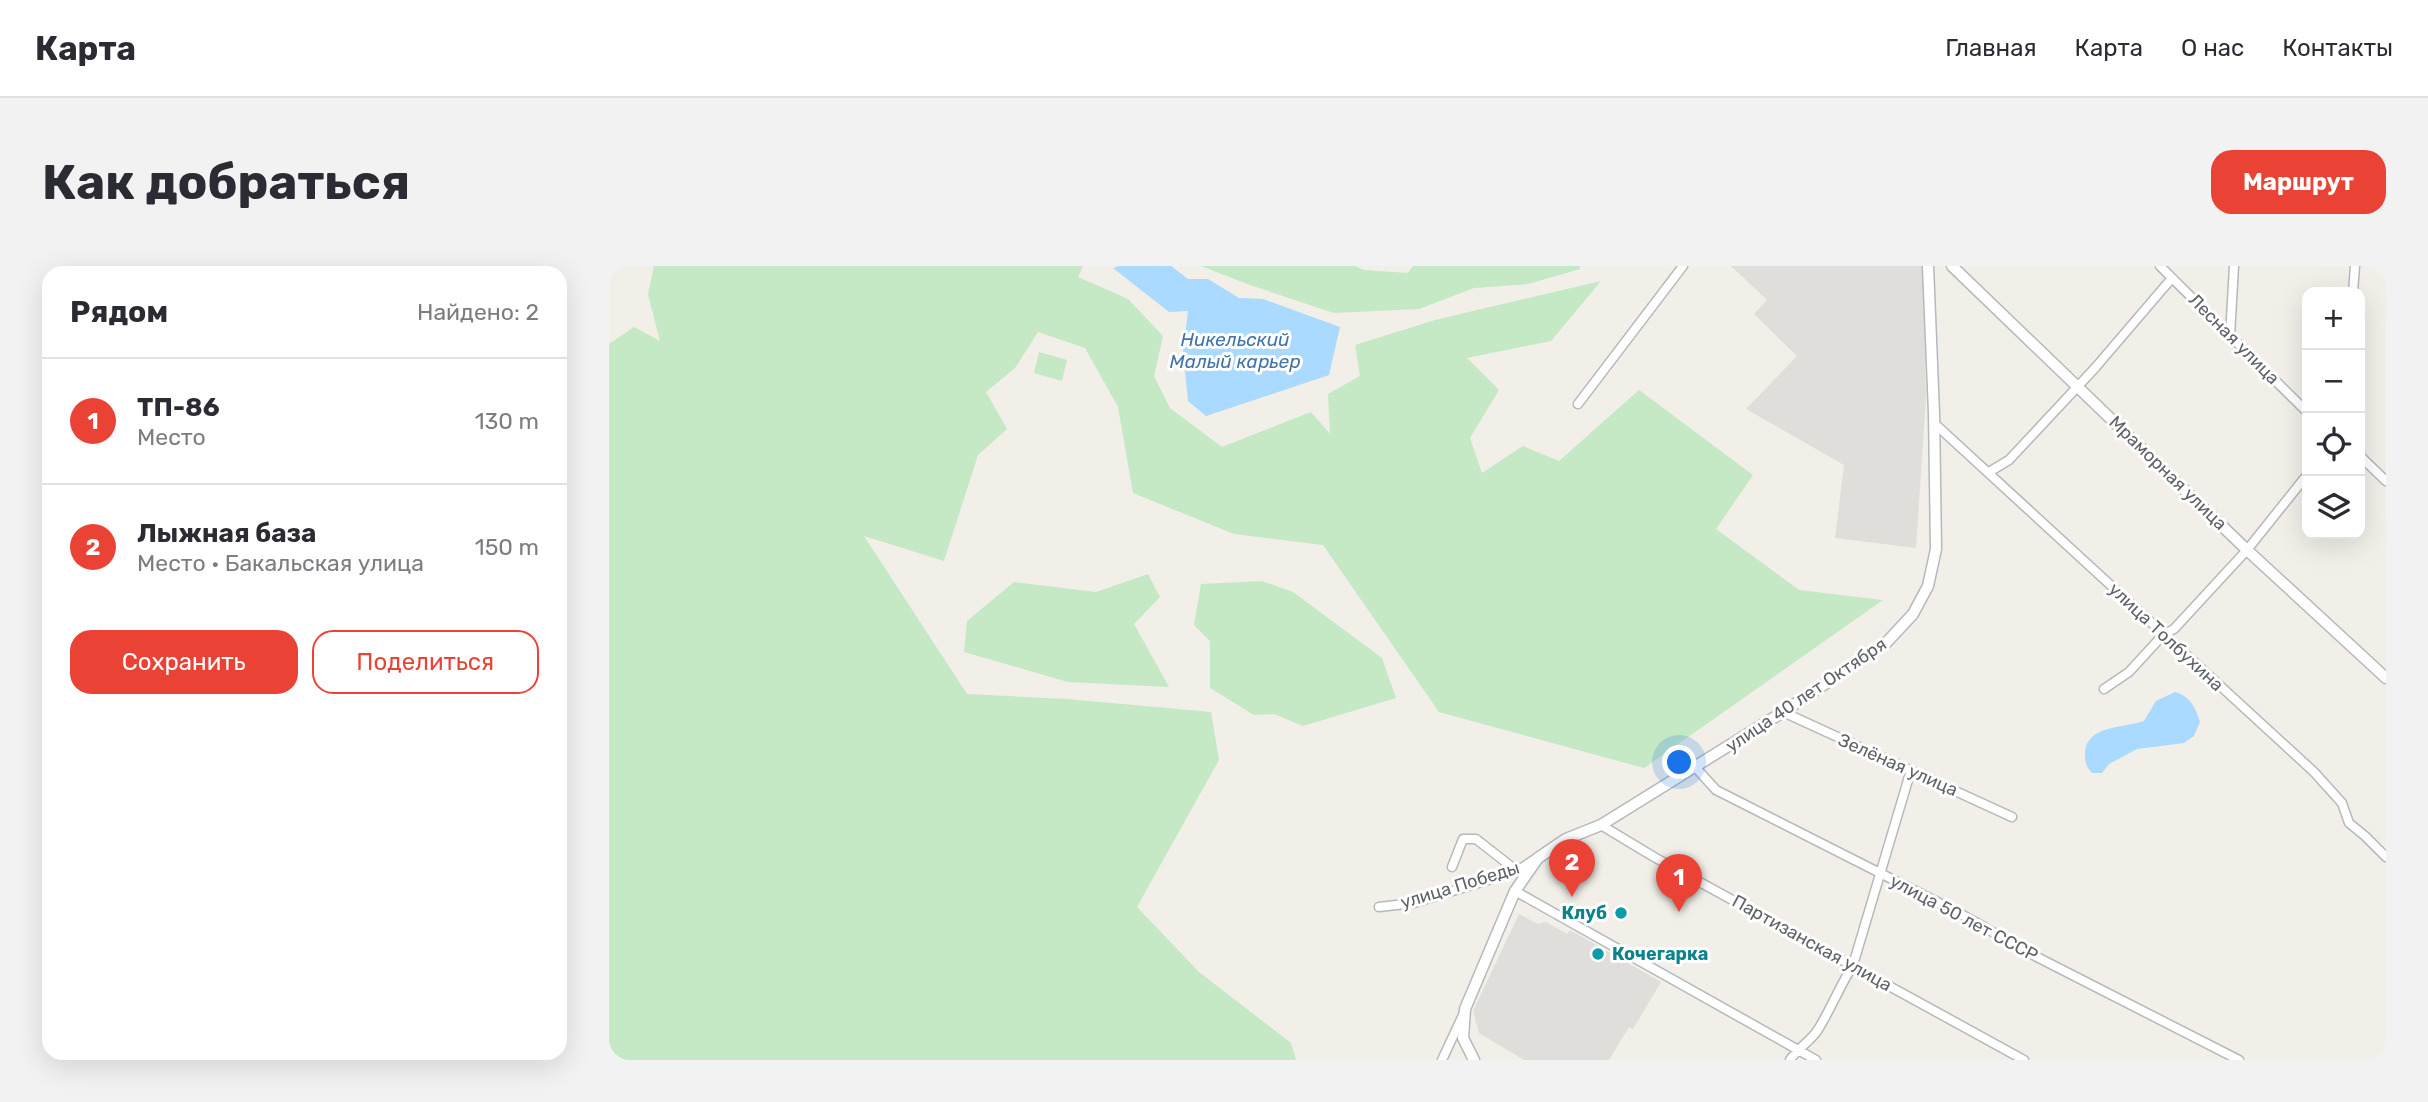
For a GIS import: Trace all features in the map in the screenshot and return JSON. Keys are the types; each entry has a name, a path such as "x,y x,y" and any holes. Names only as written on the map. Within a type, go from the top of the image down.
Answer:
{"street":[{"path":"1577,404 1683,266"},
{"name":"улица 40 лет Октября","path":"1442,1060 1515,891 1538,858 1566,839 1601,825 1783,712 1886,643 1908,621 1918,605 1928,586 1936,549 1928,266"},
{"name":"Мраморная улица","path":"1952,266 2248,550 2386,678"},
{"name":"Лесная улица","path":"2160,266 2302,407"},
{"path":"2230,336 2234,266"},
{"path":"2353,287 2355,266"},
{"path":"1989,472 2009,460 2172,278"},
{"name":"улица Толбухина","path":"1934,423 2314,772 2342,803 2349,823 2386,857"},
{"path":"2365,461 2386,481"},
{"path":"2105,689 2129,672 2163,635 2174,629 2248,550 2306,476"},
{"name":"Зелёная улица","path":"1783,712 2012,817"},
{"name":"улица 50 лет СССР","path":"1696,768 1716,790 2239,1060"},
{"path":"1790,1060 1797,1049 1808,1044 1819,1029 1853,965 1911,770"},
{"name":"Партизанская улица","path":"1601,825 1654,858 2024,1060"},
{"path":"1452,867 1463,839 1476,838 1517,871"},
{"name":"улица Победы","path":"1380,908 1414,903 1517,871 1538,858"},
{"path":"1515,891 1816,1060"},
{"path":"1465,1009 1463,1038 1474,1060"}],"shaded area":[{"path":"1731,266 1923,266 1926,399 1916,548 1835,538 1844,465 1746,409 1797,356 1754,314 1767,300"},
{"path":"1519,914 1538,924 1546,922 1567,934 1570,930 1661,982 1633,1029 1629,1027 1609,1060 1524,1060 1479,1033 1473,1011"}],"green space":[{"path":"654,266 1083,266 1078,277 1128,299 1163,336 1154,376 1170,408 1222,447 1311,412 1330,434 1328,394 1360,376 1355,345 1435,320 1601,281 1551,341 1467,358 1499,390 1470,438 1482,473 1523,446 1559,461 1639,390 1753,475 1716,529 1799,590 1883,600 1644,768 1439,712 1323,545 1234,534 1133,493 1118,407 1085,348 1038,332 1015,368 986,392 1007,429 978,455 944,561 864,536 967,694 1067,699 1211,712 1219,760 1137,907 1199,972 1291,1043 1296,1060 609,1060 609,344 634,327 660,341 648,294"},
{"path":"1201,266 1355,266 1364,270 1408,273 1413,266 1580,266 1580,269 1528,284 1474,288 1419,309 1334,313"},
{"path":"1039,352 1067,360 1062,381 1034,373"},
{"path":"1148,574 1160,597 1134,624 1169,687 1068,682 964,652 967,621 1014,582 1096,592"},
{"path":"1262,581 1293,592 1382,658 1396,698 1303,726 1274,714 1254,715 1210,688 1210,641 1194,625 1201,584"}],"water":[{"name":"Никельский Малый карьер","path":"1171,266 1188,279 1208,279 1239,298 1263,299 1340,327 1329,375 1206,416 1188,401 1183,352 1188,311 1169,312 1113,268"},
{"path":"2175,692 2192,703 2197,712 2200,722 2194,736 2184,743 2137,749 2109,764 2102,773 2092,773 2086,764 2085,753 2092,737 2107,729 2144,721 2156,701"}],"place":[{"name":"Лыжная база","path":"1572,897"},
{"name":"ТП-86","path":"1679,912"},
{"name":"Клуб","path":"1621,913"},
{"name":"Кочегарка","path":"1598,954"}]}
